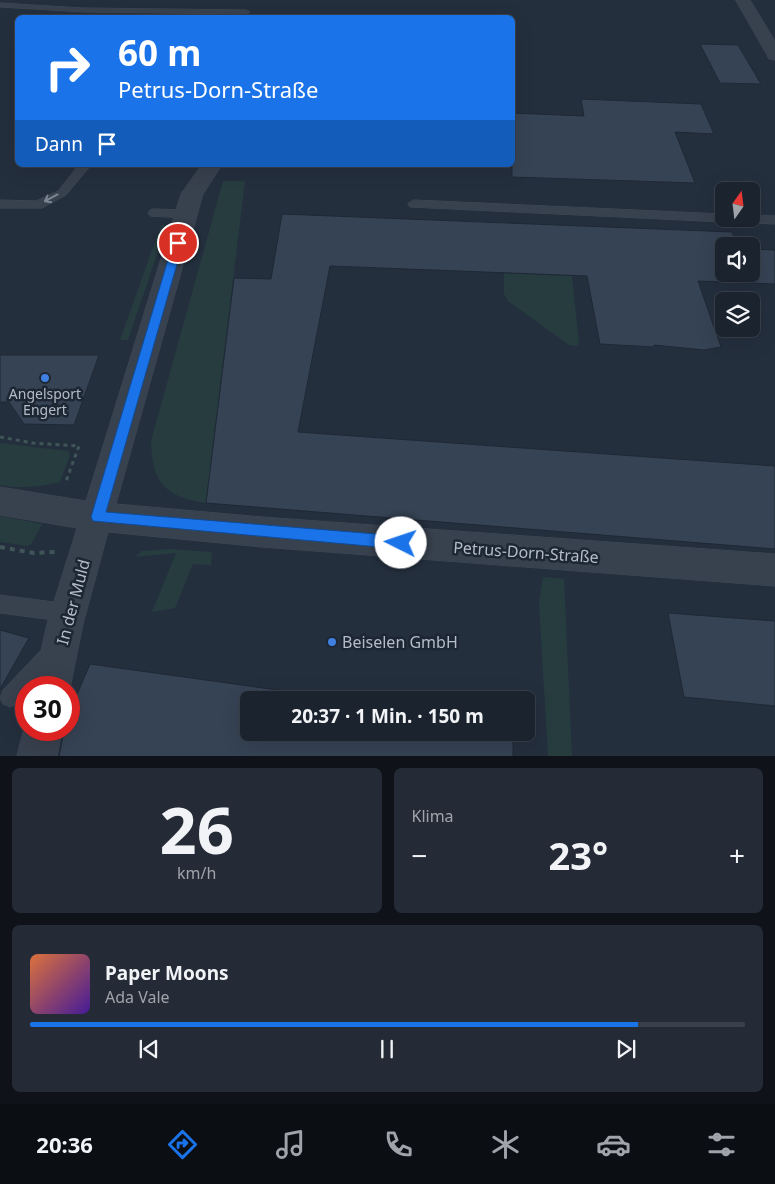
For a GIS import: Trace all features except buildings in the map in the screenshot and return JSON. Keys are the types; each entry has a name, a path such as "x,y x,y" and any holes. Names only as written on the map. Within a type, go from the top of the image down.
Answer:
{"street":[{"path":"743,0 775,56"},
{"path":"97,517 192,194 211,167"},
{"name":"Petrus-Dorn-Straße","path":"0,501 97,517 262,532 775,570"},
{"name":"In der Muld","path":"55,676 65,628 97,517"},
{"path":"37,756 40,741"}],"lane":[{"path":"0,5 150,14 247,12"},
{"path":"0,204 38,205 62,193 83,167"},
{"path":"414,204 715,218"},
{"path":"154,214 186,214"},
{"path":"760,219 775,220"},
{"path":"0,604 65,628 10,697"}],"path":[{"path":"0,437 33,443 79,446 55,511"}],"green space":[{"path":"223,181 245,181 206,503 180,497 170,492 163,485 154,467 151,441"},
{"path":"161,225 167,225 128,340 120,340"},
{"path":"504,273 572,276 578,346 569,345 508,301 504,294"},
{"path":"0,443 68,451 70,455 60,482 30,487 0,485"},
{"path":"0,516 42,524 32,543 28,546 0,542"},
{"path":"169,549 212,552 211,565 193,564 175,608 152,612 176,553 135,557 142,551"},
{"path":"543,577 564,579 572,756 548,756 539,603"}],"place":[{"name":"Angelsport Engert","path":"45,378"},
{"name":"Beiselen GmbH","path":"332,642"}],"route":[{"path":"178,243 97,517 401,543"}]}
